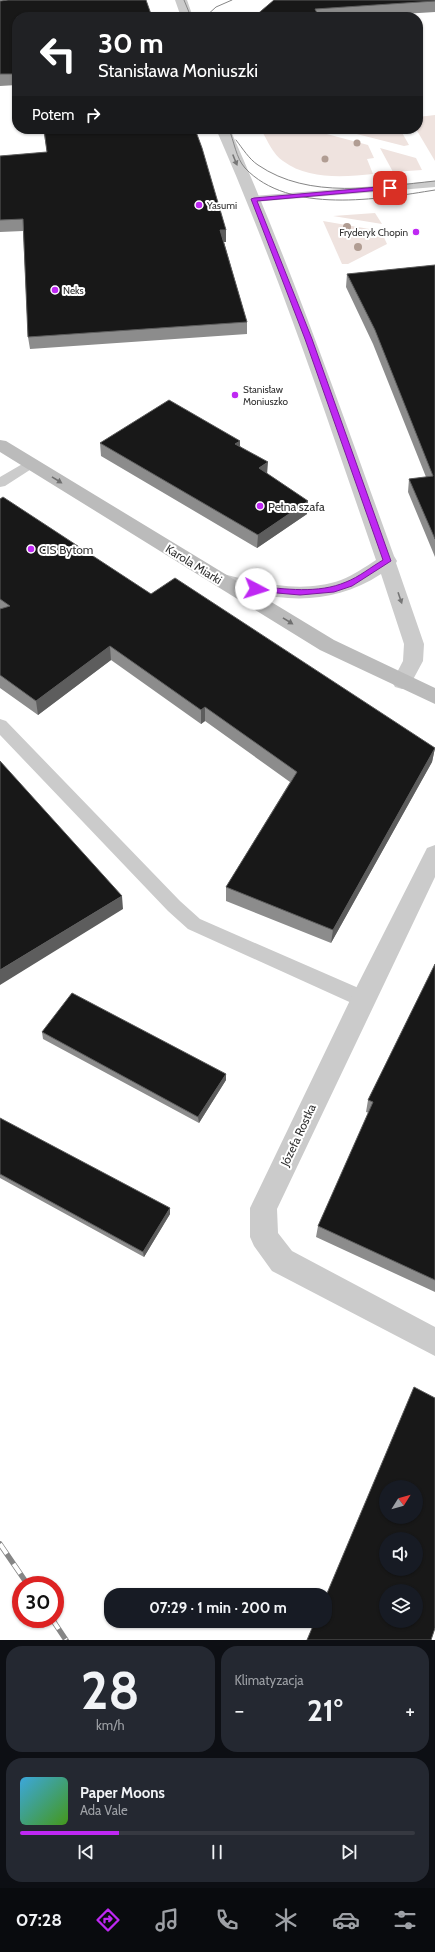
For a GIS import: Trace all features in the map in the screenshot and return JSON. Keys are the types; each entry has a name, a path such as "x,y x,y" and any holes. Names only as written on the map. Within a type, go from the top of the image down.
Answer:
{"main road":[{"name":"Karola Miarki","path":"0,444 327,645 435,697"}],"street":[{"path":"181,0 185,12"},
{"path":"226,134 254,199 308,339 388,561 414,638 415,649 412,666 402,682"},
{"path":"219,579 256,589 300,592 334,589 350,584 388,561"},
{"name":"Józefa Rostka","path":"435,854 363,999 263,1208 264,1237 282,1261 435,1342"}],"lane":[{"path":"254,199 435,184"},
{"path":"0,483 31,464"},
{"path":"0,725 174,906 194,924 363,999"}],"shaded area":[{"path":"435,115 435,161 419,134 423,134 423,116"},
{"path":"264,134 327,134 368,145 374,158 367,159 373,174 327,176 315,174 293,167 276,155"},
{"path":"357,134 403,134 409,145 404,146"},
{"path":"380,148 416,158 422,170 393,172"},
{"path":"375,213 382,224 333,216"},
{"path":"323,221 381,231 387,244 348,264 342,264"}],"building":[{"path":"146,0 150,12 12,12 12,74 0,74 0,1"},
{"path":"274,0 435,0 315,9 316,12 260,12"},
{"path":"45,134 197,134 226,230 220,230 247,322 28,337 23,219 0,220 0,156 47,152"},
{"path":"435,265 435,539 409,479 433,476 375,330 347,274"},
{"path":"169,400 240,441 235,444 268,462 259,468 308,501 258,535 100,443"},
{"path":"3,497 151,594 175,578 435,748 333,930 226,887 297,772 205,707 201,710 110,646 36,701 0,675 0,609 10,606 0,599 0,499"},
{"path":"0,761 122,896 0,970"},
{"path":"435,964 435,1280 318,1226 373,1102 368,1100"},
{"path":"72,993 226,1074 198,1117 42,1032"},
{"path":"0,1118 170,1208 143,1252 0,1174"},
{"path":"414,1387 435,1398 435,1628 431,1640 307,1640 312,1628 332,1628 332,1588 329,1588"}],"tram line":[{"path":"184,0 189,12"},
{"path":"210,12 216,7 232,0"},
{"path":"231,134 237,154 245,168 264,183 285,193 310,198 336,200 388,197 435,190"},
{"path":"236,140 255,163 278,176 299,183 321,187 367,188 435,181"}],"railway":[{"path":"0,1544 22,1576"},
{"path":"58,1628 66,1640"}],"place":[{"name":"Yasumi","path":"199,205"},
{"name":"Fryderyk Chopin","path":"416,232"},
{"name":"Neks","path":"55,290"},
{"name":"Stanisław Moniuszko","path":"235,395"},
{"name":"Pełna szafa","path":"260,506"},
{"name":"CIS Bytom","path":"31,549"}],"route":[{"path":"256,589 300,592 334,589 350,584 388,561 308,339 254,199 390,188"}]}
